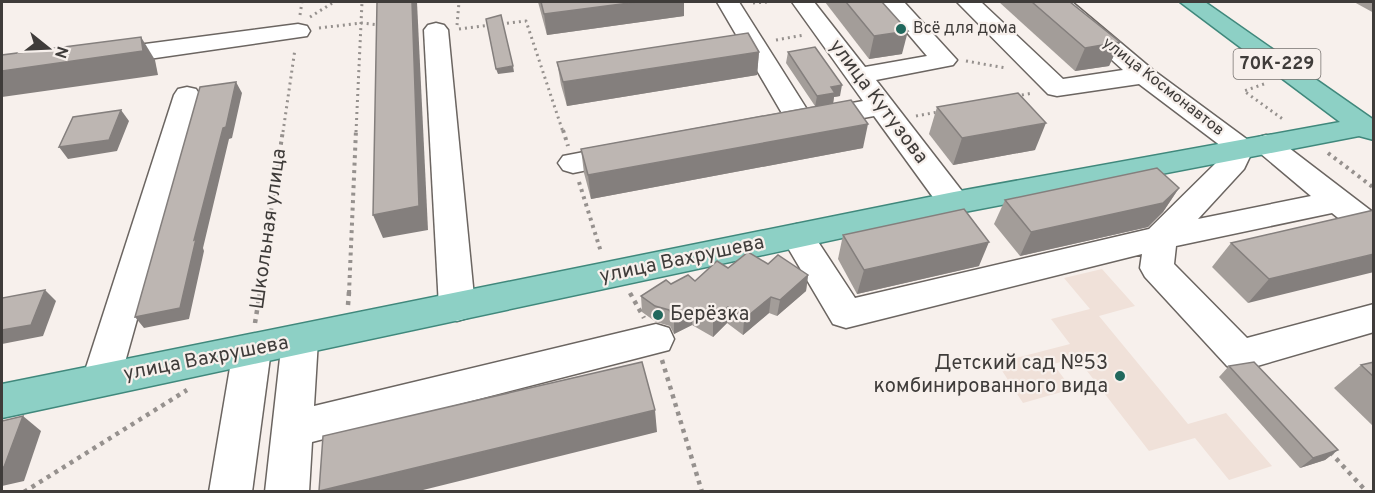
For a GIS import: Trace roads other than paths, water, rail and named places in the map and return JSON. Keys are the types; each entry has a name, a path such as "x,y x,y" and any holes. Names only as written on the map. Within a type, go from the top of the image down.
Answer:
{"main road":[{"name":"70К-229","path":"1191,2 1370,127"},
{"name":"улица Вахрушева","path":"2,401 954,203 1253,145 1370,127"}],"street":[{"path":"728,2 753,44 789,123 887,114"},
{"name":"улица Кутузова","path":"803,2 954,203"},
{"path":"858,76 944,60 892,2"},
{"path":"968,2 1057,88 1144,75"},
{"name":"улица Космонавтов","path":"1059,2 1144,75 1338,201 1374,230"},
{"path":"84,61 299,27"},
{"path":"436,30 457,307"},
{"path":"101,380 187,95"},
{"path":"1253,145 1160,238 1158,268 1240,355 1374,318"},
{"path":"573,163 653,148"},
{"path":"797,236 846,314 1160,238 1338,201"},
{"path":"293,429 656,339"},
{"path":"287,492 300,340"},
{"path":"230,492 252,350"}],"place":[{"name":"Всё для дома","path":"901,29"},
{"name":"Берёзка","path":"658,315"},
{"name":"Детский сад №53 комбинированного вида","path":"1120,376"}]}
